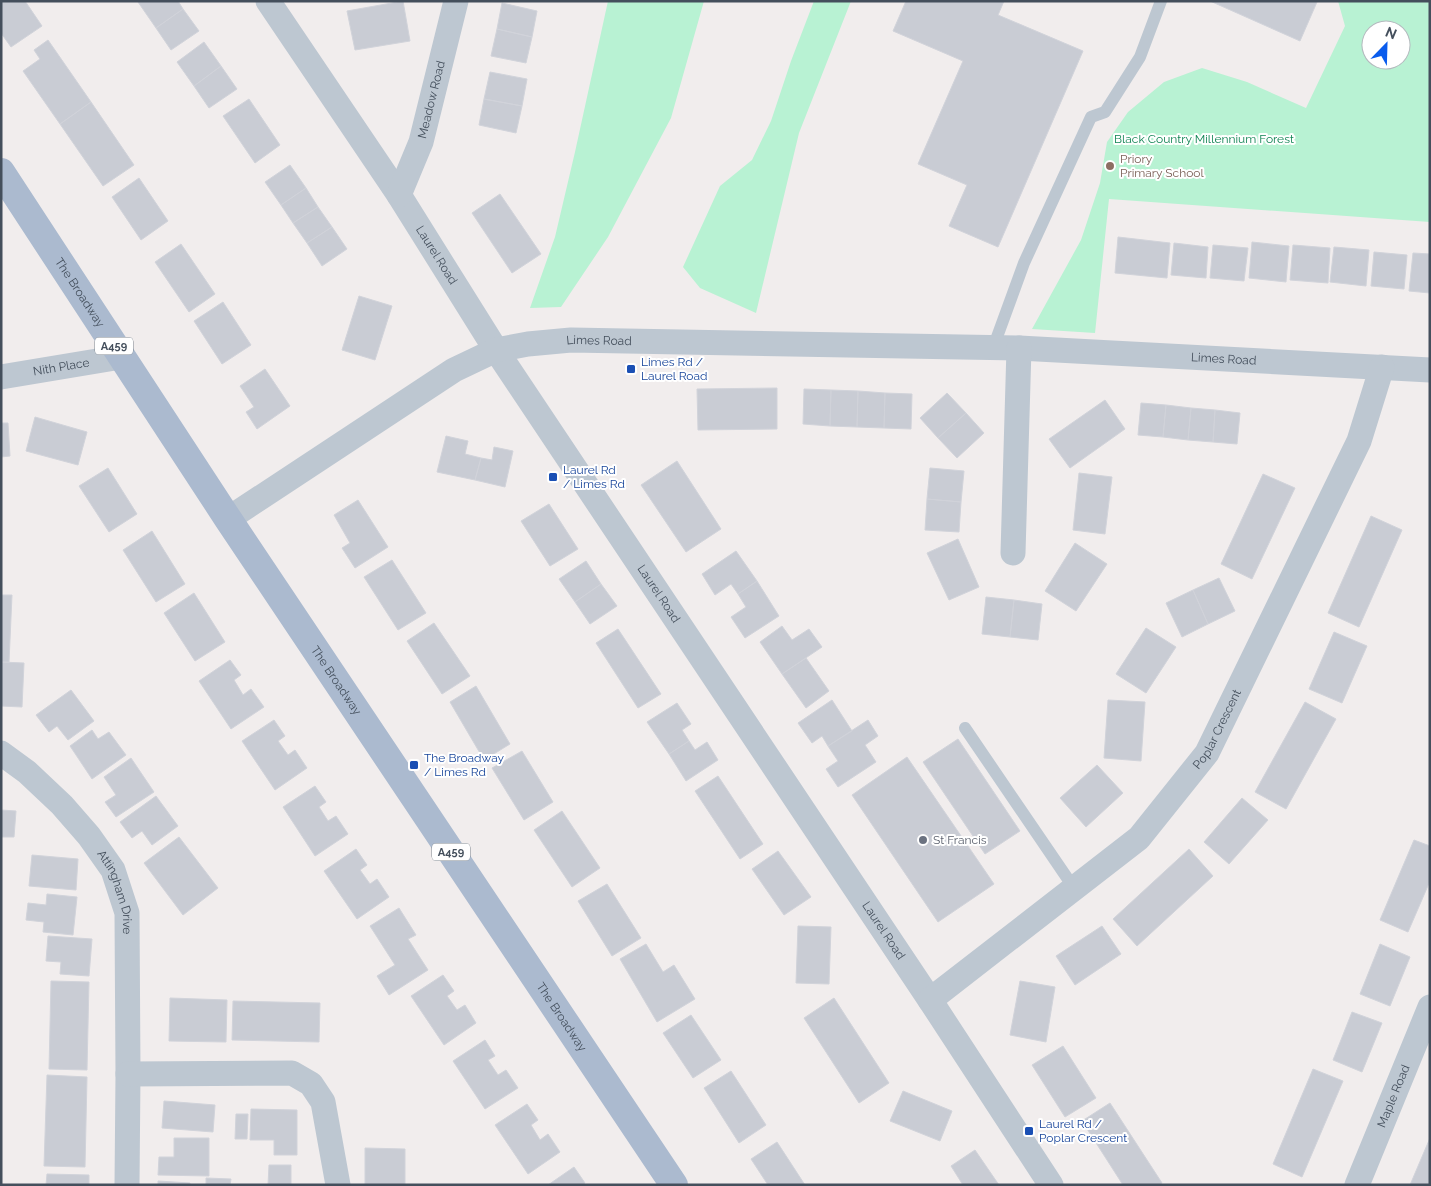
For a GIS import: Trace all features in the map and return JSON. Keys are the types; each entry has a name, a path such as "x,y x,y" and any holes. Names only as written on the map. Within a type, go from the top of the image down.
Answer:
{"main road":[{"name":"The Broadway","path":"1,172 228,519 674,1185"}],"street":[{"name":"Laurel Road","path":"268,1 399,195 496,350 930,1000 1051,1185"},
{"name":"Meadow Road","path":"399,195 421,142 456,1"},
{"name":"Limes Road","path":"228,519 454,370 496,350 528,344 571,340 1019,348 1430,370"},
{"path":"1013,553 1019,348"},
{"name":"Nith Place","path":"1,378 121,357"},
{"name":"Poplar Crescent","path":"930,1000 1138,838 1207,753 1360,441 1382,367"},
{"name":"Attingham Drive","path":"1,753 27,772 62,805 89,836 113,870 127,913 127,1185"},
{"name":"Maple Road","path":"1357,1185 1430,1007"},
{"path":"128,1074 292,1073 311,1084 324,1102 338,1185"}],"lane":[{"path":"993,348 1024,263 1091,117 1105,112 1140,57 1161,1"},
{"path":"965,728 1074,888"}],"green space":[{"path":"608,1 704,1 671,118 608,237 561,307 530,308 555,237"},
{"path":"814,1 851,1 799,133 756,313 700,288 683,267 720,186 752,160 771,121"},
{"name":"Black Country Millennium Forest","path":"1338,1 1430,1 1430,222 1109,199 1095,333 1032,329 1081,240 1100,183 1107,142 1128,112 1164,82 1202,68 1247,82 1306,108 1345,26"}],"building":[{"path":"1,1 25,1 42,26 11,47 1,33"},
{"path":"178,1 183,9 156,28 138,2"},
{"path":"403,1 410,41 355,50 347,11"},
{"path":"906,1 1004,1 998,15 1083,51 998,247 949,226 967,185 918,164 963,61 893,31"},
{"path":"1210,1 1315,1 1317,2 1300,41"},
{"path":"502,3 537,11 532,37 497,29"},
{"path":"183,9 199,31 171,50 156,28"},
{"path":"497,29 532,37 526,63 491,56"},
{"path":"48,40 91,102 60,124 23,71 40,59 34,50"},
{"path":"204,42 221,66 194,86 177,62"},
{"path":"221,66 237,89 209,108 194,86"},
{"path":"490,72 527,79 522,106 484,99"},
{"path":"249,99 280,145 255,163 223,116"},
{"path":"484,99 522,106 516,133 479,125"},
{"path":"91,102 134,165 103,186 60,124"},
{"path":"290,165 306,188 281,205 265,182"},
{"path":"139,178 168,221 141,240 112,197"},
{"path":"306,188 318,207 293,223 281,205"},
{"path":"500,194 541,254 512,273 472,213"},
{"path":"318,207 332,227 307,243 293,223"},
{"path":"332,227 347,249 322,266 307,243"},
{"path":"1118,237 1170,243 1167,278 1115,273"},
{"path":"1252,242 1289,246 1286,282 1249,278"},
{"path":"1174,243 1208,247 1206,278 1171,275"},
{"path":"181,244 215,294 189,312 155,262"},
{"path":"1213,245 1248,248 1244,281 1210,278"},
{"path":"1293,245 1330,248 1328,283 1290,280"},
{"path":"1334,247 1369,250 1366,286 1330,282"},
{"path":"1374,252 1407,255 1404,289 1371,286"},
{"path":"1413,253 1430,254 1430,293 1409,291"},
{"path":"359,296 392,306 375,360 342,350"},
{"path":"223,302 251,345 222,364 194,321"},
{"path":"265,369 290,406 257,429 246,412 254,407 240,386"},
{"path":"777,388 777,429 698,430 697,389"},
{"path":"804,389 831,390 830,426 803,424"},
{"path":"831,390 858,391 857,427 830,426"},
{"path":"858,391 885,393 884,428 857,427"},
{"path":"885,393 912,394 911,429 884,428"},
{"path":"947,393 966,413 938,438 920,418"},
{"path":"1105,400 1125,429 1070,468 1049,439"},
{"path":"1141,403 1166,405 1163,437 1138,435"},
{"path":"1166,405 1191,408 1188,440 1163,437"},
{"path":"1191,408 1215,410 1213,442 1188,440"},
{"path":"1215,410 1240,413 1237,444 1213,442"},
{"path":"966,413 984,433 957,458 938,438"},
{"path":"35,417 87,432 78,465 26,451"},
{"path":"1,423 8,423 10,456 1,457"},
{"path":"446,436 468,441 465,454 481,458 475,480 437,472"},
{"path":"494,447 513,451 505,487 475,480 481,458 492,460"},
{"path":"677,461 721,529 686,552 641,485"},
{"path":"108,468 137,514 109,532 79,486"},
{"path":"930,468 964,471 961,502 927,499"},
{"path":"1079,473 1112,477 1105,534 1073,530"},
{"path":"1263,474 1295,488 1252,579 1221,564"},
{"path":"927,499 961,502 959,532 925,530"},
{"path":"358,500 388,547 355,568 342,548 350,543 334,515"},
{"path":"549,504 578,549 550,566 521,521"},
{"path":"1371,516 1402,530 1359,627 1328,613"},
{"path":"152,531 185,584 156,602 123,550"},
{"path":"958,539 979,587 949,600 927,553"},
{"path":"1075,543 1107,564 1076,611 1045,591"},
{"path":"736,551 757,581 738,594 731,584 715,595 702,574"},
{"path":"392,560 426,613 398,630 364,577"},
{"path":"586,561 601,584 575,602 559,579"},
{"path":"1219,578 1235,611 1208,624 1193,590"},
{"path":"757,581 779,616 745,638 731,617 746,607 738,594"},
{"path":"601,584 617,606 590,624 575,602"},
{"path":"1193,590 1208,624 1182,637 1166,603"},
{"path":"194,593 225,642 195,661 164,613"},
{"path":"1,595 12,595 9,662 1,662"},
{"path":"986,597 1014,600 1010,637 982,634"},
{"path":"1014,600 1042,604 1038,640 1010,637"},
{"path":"434,623 470,676 442,694 407,641"},
{"path":"782,626 792,640 809,629 822,647 782,674 760,642"},
{"path":"1146,628 1176,647 1146,693 1116,674"},
{"path":"618,629 661,694 638,708 596,643"},
{"path":"1334,632 1367,646 1342,703 1309,689"},
{"path":"806,658 829,691 806,708 782,674"},
{"path":"230,660 241,675 234,680 243,695 251,689 264,707 231,729 199,681"},
{"path":"1,662 24,663 22,707 1,706"},
{"path":"476,686 510,744 484,760 450,702"},
{"path":"71,690 94,721 68,740 57,726 49,732 36,715"},
{"path":"832,700 852,731 828,746 822,736 812,743 798,723"},
{"path":"1108,700 1145,702 1141,761 1104,758"},
{"path":"1305,702 1336,719 1286,809 1255,792"},
{"path":"677,703 691,724 682,730 689,741 669,754 647,722"},
{"path":"274,720 285,736 278,741 288,755 295,750 307,768 275,790 242,741"},
{"path":"868,720 878,736 865,745 876,762 838,787 826,769 838,761 828,746"},
{"path":"92,730 98,739 109,732 126,755 92,779 70,746"},
{"path":"958,739 1020,831 985,854 923,762"},
{"path":"689,741 695,750 707,742 718,760 686,781 669,754"},
{"path":"522,751 553,802 524,820 492,768"},
{"name":"St Francis","path":"907,757 994,884 938,922 852,795"},
{"path":"131,758 154,792 116,817 105,802 116,795 104,777"},
{"path":"1097,765 1123,793 1086,827 1060,798"},
{"path":"718,776 763,844 740,859 695,791"},
{"path":"315,786 326,802 319,807 328,821 336,816 348,834 315,856 283,807"},
{"path":"156,796 178,826 152,845 142,831 132,838 120,822"},
{"path":"1242,798 1268,820 1229,864 1204,842"},
{"path":"1,810 16,811 14,837 1,837"},
{"path":"562,811 600,868 572,887 534,830"},
{"path":"179,837 218,888 183,915 144,863"},
{"path":"1414,840 1430,846 1430,881 1408,932 1380,920"},
{"path":"356,849 367,865 360,870 370,884 377,879 389,897 357,919 324,871"},
{"path":"1189,849 1213,876 1137,946 1113,919"},
{"path":"778,851 811,897 784,915 752,869"},
{"path":"32,855 78,859 76,890 29,886"},
{"path":"607,884 641,938 612,956 578,901"},
{"path":"47,894 77,897 73,935 43,932 44,922 26,920 28,903 46,905"},
{"path":"399,908 416,935 408,939 428,970 389,995 377,976 395,965 370,926"},
{"path":"798,926 831,927 829,984 796,983"},
{"path":"1102,926 1121,954 1075,985 1056,956"},
{"path":"48,936 92,939 89,976 60,974 61,962 46,961"},
{"path":"646,944 663,972 674,965 695,999 657,1022 620,959"},
{"path":"1380,944 1410,957 1390,1006 1360,994"},
{"path":"443,975 454,991 447,996 457,1010 465,1005 476,1023 444,1045 411,996"},
{"path":"51,981 89,982 87,1070 49,1069"},
{"path":"1020,981 1055,987 1046,1042 1010,1035"},
{"path":"170,998 227,1000 226,1042 169,1041"},
{"path":"834,998 889,1083 859,1103 804,1018"},
{"path":"233,1001 320,1003 319,1042 232,1040"},
{"path":"1352,1012 1382,1023 1362,1072 1333,1060"},
{"path":"691,1015 721,1060 693,1078 663,1033"},
{"path":"485,1040 495,1056 488,1060 498,1075 506,1070 518,1088 485,1109 453,1061"},
{"path":"1063,1046 1096,1098 1065,1117 1032,1065"},
{"path":"1313,1069 1343,1081 1302,1177 1273,1164"},
{"path":"731,1071 766,1125 739,1143 704,1088"},
{"path":"47,1075 87,1077 85,1167 44,1166"},
{"path":"903,1091 952,1111 940,1141 890,1121"},
{"path":"164,1101 215,1105 213,1132 162,1128"},
{"path":"1110,1103 1162,1183 1159,1185 1123,1185 1082,1121"},
{"path":"527,1104 538,1120 531,1125 540,1140 548,1134 560,1152 528,1174 495,1125"},
{"path":"251,1109 297,1110 297,1155 274,1155 274,1140 250,1140"},
{"path":"236,1114 248,1114 247,1139 235,1139"},
{"path":"174,1138 209,1138 209,1176 158,1175 159,1157 174,1157"},
{"path":"1430,1138 1430,1185 1410,1185"},
{"path":"777,1142 805,1185 768,1185 751,1159"},
{"path":"365,1148 405,1149 405,1185 365,1185"},
{"path":"975,1150 999,1185 963,1185 951,1166"},
{"path":"269,1165 291,1165 291,1185 268,1185"},
{"path":"574,1167 585,1183 583,1185 548,1185"},
{"path":"47,1174 89,1175 89,1185 46,1185"},
{"path":"206,1178 231,1179 230,1185 206,1185"},
{"path":"158,1181 190,1183 190,1185 158,1185"}],"place":[{"name":"Priory Primary School","path":"1110,166"},
{"name":"Limes Rd / Laurel Road","path":"631,369"},
{"name":"Laurel Rd / Limes Rd","path":"553,477"},
{"name":"The Broadway / Limes Rd","path":"414,765"},
{"name":"St Francis","path":"923,840"},
{"name":"Laurel Rd / Poplar Crescent","path":"1029,1131"}]}
